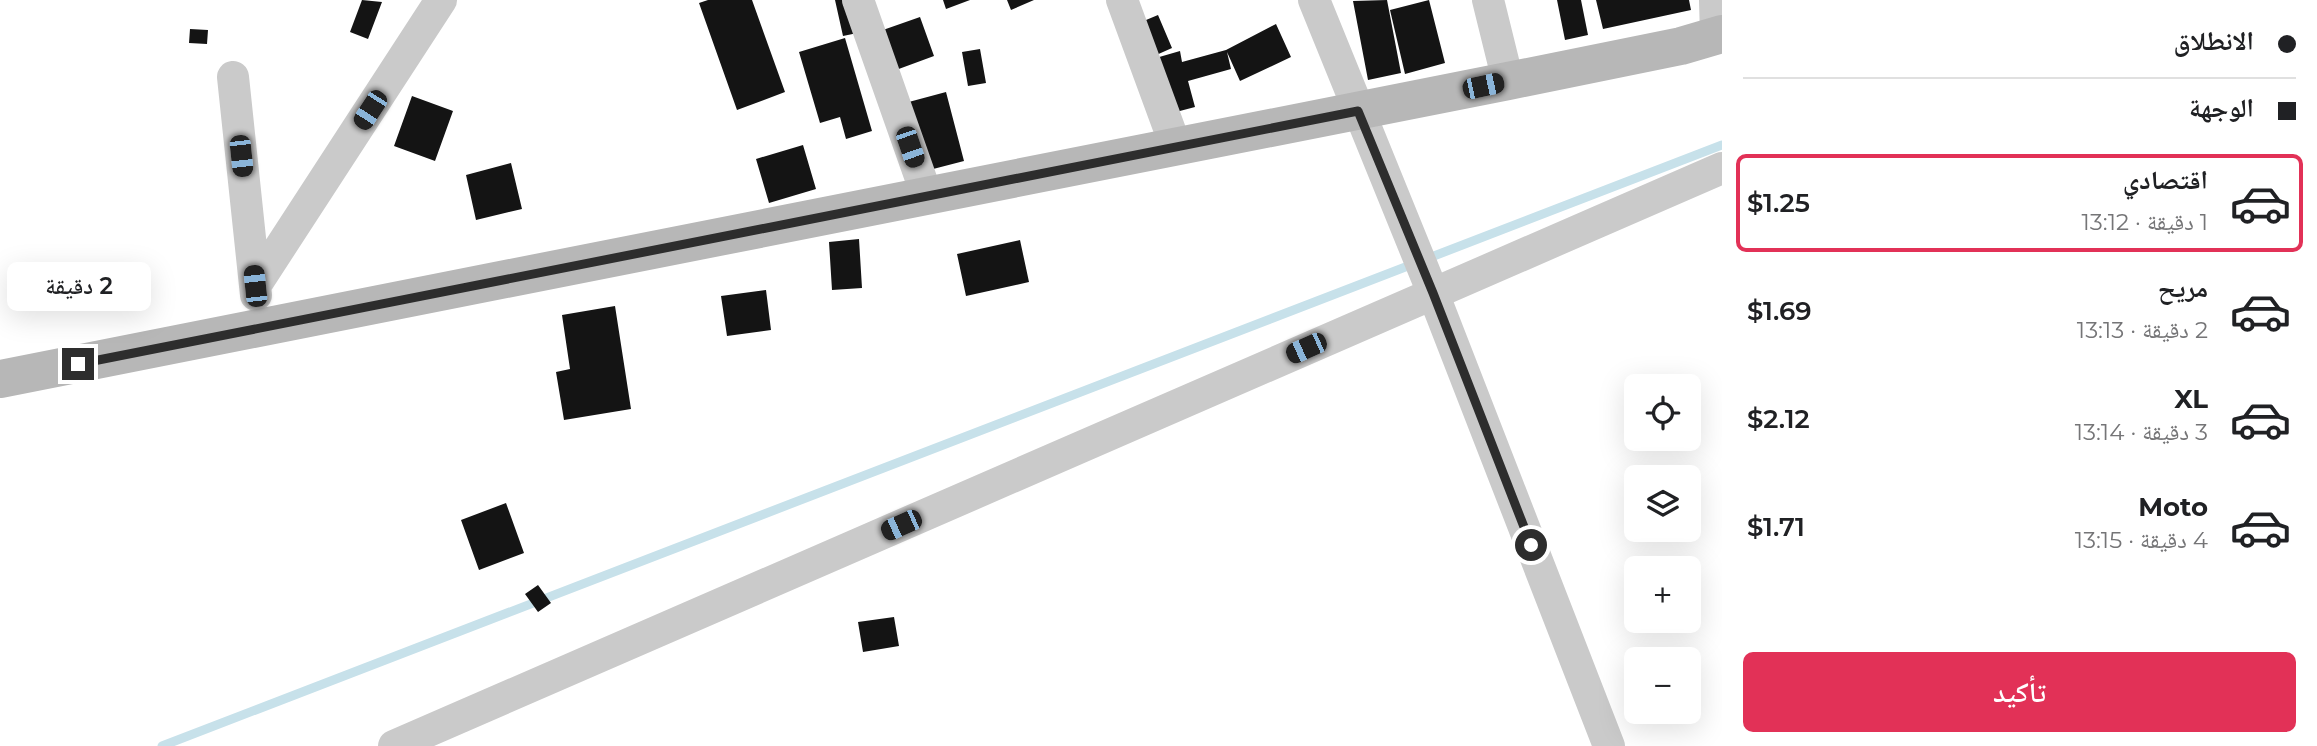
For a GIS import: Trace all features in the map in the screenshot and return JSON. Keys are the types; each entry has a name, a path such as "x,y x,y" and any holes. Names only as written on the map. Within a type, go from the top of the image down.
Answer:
{"street":[{"path":"255,286 441,0"},
{"path":"858,0 927,196"},
{"path":"1122,0 1176,146"},
{"path":"1314,0 1433,293 1609,746"},
{"path":"1488,0 1508,81"},
{"path":"0,379 1681,46 1718,23"},
{"path":"233,78 260,328"},
{"path":"394,746 1722,168"}],"building":[{"path":"362,0 382,2 368,39 350,32"},
{"path":"708,0 752,0 785,92 737,110 699,3"},
{"path":"835,0 859,0 867,31 843,36"},
{"path":"943,0 970,0 946,9"},
{"path":"1007,0 1034,0 1011,10"},
{"path":"1387,0 1401,73 1368,80 1353,1"},
{"path":"1429,0 1445,63 1405,74 1390,10"},
{"path":"1557,0 1581,0 1588,35 1565,40"},
{"path":"1596,0 1689,0 1691,10 1603,29"},
{"path":"1158,15 1172,48 1136,64 1122,30"},
{"path":"920,17 934,56 877,77 863,37"},
{"path":"1276,24 1291,57 1240,81 1227,52 1231,69 1188,81 1195,107 1157,117 1142,62 1180,51 1182,62 1226,50"},
{"path":"190,29 208,30 207,44 189,43"},
{"path":"845,38 872,131 846,139 840,117 820,123 799,52"},
{"path":"980,49 986,83 968,86 962,52"},
{"path":"946,92 964,161 910,175 905,103"},
{"path":"412,96 453,111 435,161 394,146"},
{"path":"803,145 816,189 769,203 756,159"},
{"path":"511,163 522,209 476,220 466,175"},
{"path":"859,239 862,288 832,290 829,242"},
{"path":"1020,240 1029,282 966,296 957,254"},
{"path":"766,290 771,330 727,336 721,296"},
{"path":"615,306 631,409 564,420 556,372 570,369 562,315"},
{"path":"506,503 524,553 479,570 461,520"},
{"path":"538,585 551,603 538,612 525,594"},
{"path":"894,617 899,646 863,652 858,622"}],"waterway":[{"path":"162,746 1722,145"}],"route":[{"path":"78,364 1358,111 1433,293 1531,545"}]}
